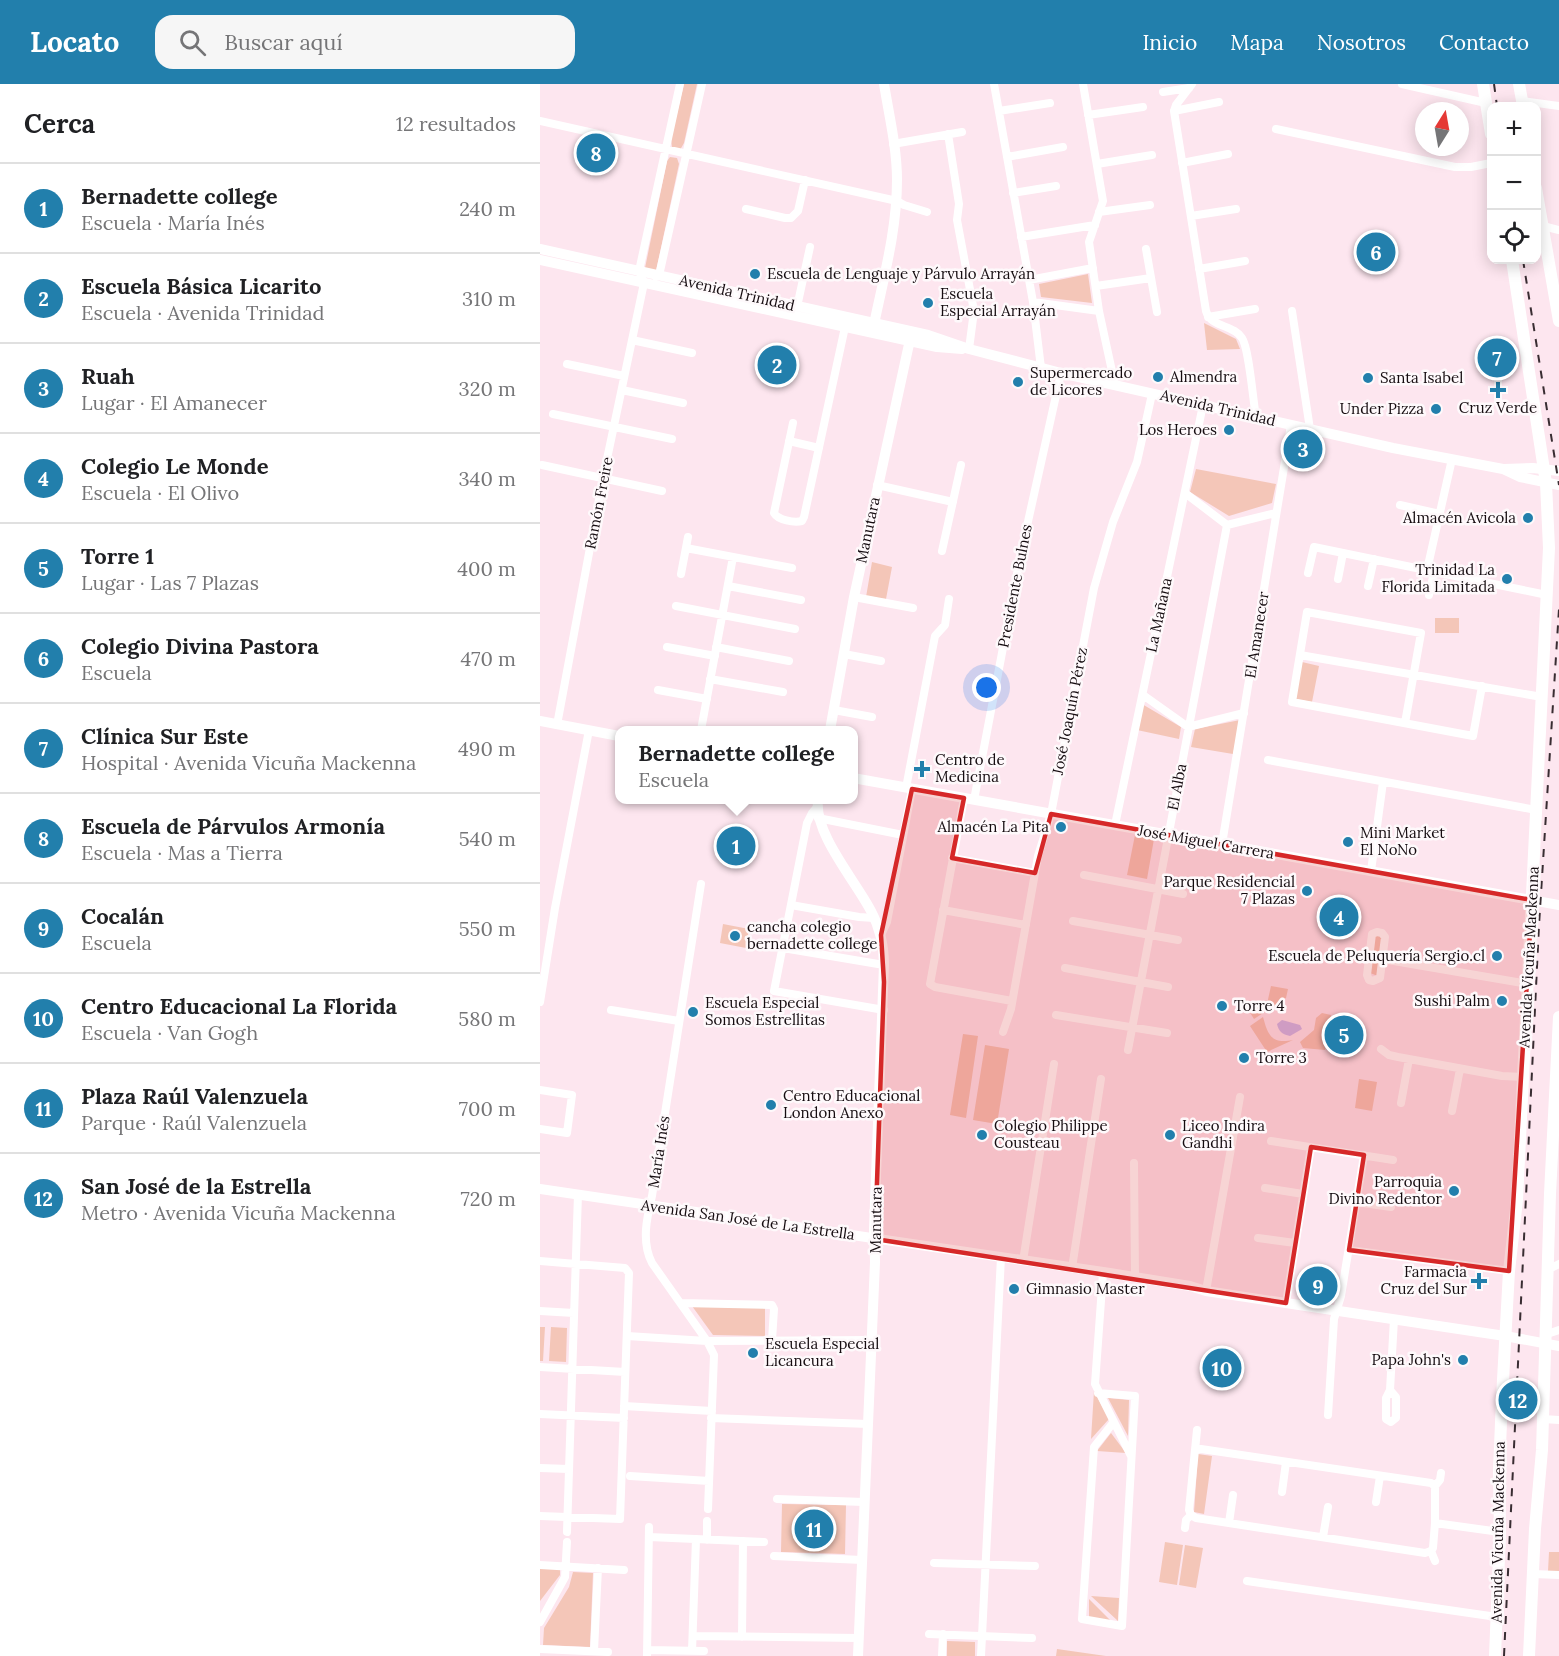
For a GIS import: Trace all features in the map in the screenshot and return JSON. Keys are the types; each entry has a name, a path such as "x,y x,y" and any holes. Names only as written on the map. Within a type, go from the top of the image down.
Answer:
{"main road":[{"path":"873,328 891,246 897,201 896,166 884,84"},
{"path":"1483,84 1487,108"},
{"path":"1519,84 1522,102"},
{"path":"1540,210 1556,284 1559,321"},
{"name":"Avenida Trinidad","path":"540,249 797,307 911,336 946,349 969,349 1061,373 1291,425 1503,469 1559,471"},
{"name":"Avenida Trinidad","path":"540,260 845,327 873,328"},
{"name":"Avenida Vicuña Mackenna","path":"1495,1656 1500,1532 1499,1464 1505,1336 1516,1210 1553,484 1545,469 1513,264"},
{"name":"Manutara","path":"831,726 877,485 911,336"},
{"name":"Avenida Trinidad","path":"1503,469 1520,477 1553,484"},
{"path":"540,722 615,735"},
{"name":"José Miguel Carrera","path":"858,779 1559,905"},
{"name":"Manutara","path":"818,808 822,829 874,918 881,935 885,965 858,1656"},
{"path":"1529,1656 1544,1419 1553,1339 1559,1017"},
{"name":"Avenida San José de La Estrella","path":"540,1189 578,1198"},
{"name":"Avenida San José de La Estrella","path":"540,1196 578,1198 649,1208 1103,1276 1190,1293 1206,1291"},
{"name":"Avenida San José de La Estrella","path":"1001,1261 1023,1261 1072,1268 1103,1276 1190,1286 1206,1291 1505,1336 1553,1339"}],"street":[{"path":"680,84 639,271 644,283 659,276 702,84"},
{"path":"994,84 1033,302 1041,368"},
{"path":"1083,84 1103,201 1089,242 1099,311 1115,385"},
{"path":"1402,84 1486,102"},
{"path":"1162,92 1191,86"},
{"path":"1191,86 1174,111 1208,316 1216,323 1236,332 1244,342 1256,417"},
{"path":"1174,111 1219,102"},
{"path":"999,111 1050,103"},
{"path":"1541,105 1559,106"},
{"path":"1088,115 1143,107"},
{"path":"540,121 897,201 927,212"},
{"path":"1276,129 1455,166 1471,167 1487,164"},
{"path":"893,144 962,132"},
{"path":"948,134 959,204 957,220 974,311 969,349"},
{"path":"1007,157 1064,147"},
{"path":"1182,163 1228,154"},
{"path":"1097,164 1152,155"},
{"path":"746,209 791,218 798,211 805,180"},
{"path":"1013,193 1056,186"},
{"path":"1099,212 1150,205"},
{"path":"1191,216 1236,209"},
{"path":"1021,237 1095,225"},
{"path":"1543,226 1559,230"},
{"path":"797,307 810,247"},
{"path":"1146,249 1157,312"},
{"path":"1199,269 1245,261"},
{"path":"1029,280 1093,268"},
{"path":"1096,286 1151,278"},
{"name":"Ramón Freire","path":"557,724 603,478 644,283"},
{"path":"1033,302 1099,311"},
{"path":"1208,316 1255,309"},
{"path":"1292,311 1310,429"},
{"path":"793,423 774,513 777,518 798,522 804,517 845,327"},
{"path":"632,340 692,353"},
{"path":"567,364 624,376"},
{"name":"Presidente Bulnes","path":"1012,1001 934,987 930,982 952,858 969,799 1061,373"},
{"path":"622,390 683,404"},
{"name":"José Joaquín Pérez","path":"1003,1032 1012,1001 1041,844 1051,814 1094,588 1115,514 1137,462 1152,394"},
{"name":"La Mañana","path":"1115,825 1203,405"},
{"path":"553,414 672,439"},
{"name":"El Amanecer","path":"1222,844 1291,425"},
{"path":"789,441 819,448"},
{"path":"1429,595 1440,514 1452,459"},
{"path":"542,465 662,491"},
{"path":"942,551 961,465"},
{"path":"877,485 953,502"},
{"path":"1185,494 1227,525 1276,513"},
{"path":"1400,505 1440,514"},
{"name":"El Alba","path":"1128,1050 1227,525"},
{"path":"681,574 688,537"},
{"path":"1308,573 1314,547 1547,595"},
{"path":"686,548 792,568"},
{"path":"1338,579 1343,553"},
{"path":"702,726 733,557"},
{"path":"1368,586 1374,559"},
{"path":"728,586 801,600"},
{"path":"854,597 913,608"},
{"path":"881,935 887,922 903,835 934,636 945,625 949,599"},
{"path":"676,606 795,629"},
{"path":"1405,723 1421,633 1307,612 1292,702 1473,736 1482,686"},
{"path":"667,647 789,661"},
{"path":"844,654 881,661"},
{"path":"1300,655 1542,697"},
{"path":"710,679 783,692"},
{"path":"658,690 707,699"},
{"path":"1143,695 1188,727 1244,713"},
{"path":"834,710 872,717"},
{"path":"540,1002 555,908 589,730"},
{"path":"1268,760 1536,810"},
{"path":"1371,871 1383,782"},
{"path":"884,1010 774,991 807,823 812,813 818,808 903,835"},
{"path":"952,858 1035,873"},
{"path":"1084,875 1183,894"},
{"name":"María Inés","path":"700,884 646,1222 648,1253 652,1263 707,1341 714,1355 708,1509"},
{"path":"791,905 874,918"},
{"path":"943,910 1026,925"},
{"path":"1073,921 1178,940"},
{"path":"1375,932 1380,932 1385,937 1382,959 1380,978 1371,981 1367,975 1372,934 1375,932"},
{"path":"783,948 885,965"},
{"path":"1382,959 1528,984"},
{"path":"1065,968 1168,987"},
{"path":"611,1010 679,1021"},
{"path":"1056,1015 1167,1033"},
{"path":"1381,1049 1389,1055 1409,1059 1516,1078 1523,1077"},
{"path":"1401,1103 1409,1059"},
{"path":"1023,1261 1054,1064"},
{"path":"1452,1112 1460,1069"},
{"path":"1072,1268 1101,1079"},
{"path":"540,1090 572,1095 567,1133 540,1129"},
{"path":"1206,1291 1240,1096"},
{"path":"1271,1141 1394,1160"},
{"path":"1286,1303 1311,1147"},
{"path":"1328,1415 1334,1319 1341,1296 1364,1155"},
{"path":"1134,1163 1135,1278"},
{"path":"1265,1188 1303,1194"},
{"path":"567,1532 578,1198"},
{"path":"1356,1202 1391,1208"},
{"path":"1258,1238 1295,1243"},
{"path":"1349,1250 1509,1271"},
{"path":"540,1261 625,1268 629,1271 620,1519 540,1515"},
{"path":"981,1656 1001,1261"},
{"path":"1103,1276 1095,1384 1131,1458"},
{"path":"681,1303 772,1305 774,1309 772,1340"},
{"path":"540,1311 574,1313"},
{"path":"1390,1390 1394,1319"},
{"path":"627,1336 707,1341 872,1340"},
{"path":"540,1366 626,1372"},
{"path":"1098,1393 1135,1396 1122,1626 1082,1619 1094,1447 1113,1423"},
{"path":"624,1406 868,1424"},
{"path":"540,1414 624,1418"},
{"path":"1544,1419 1559,1420"},
{"path":"1197,1430 1189,1510 1196,1518 1425,1552 1431,1551"},
{"path":"1196,1450 1431,1483 1436,1486"},
{"path":"1282,1492 1286,1462"},
{"path":"540,1468 569,1469"},
{"path":"1435,1562 1431,1551 1435,1523 1436,1486 1441,1473"},
{"path":"630,1476 709,1481"},
{"path":"1376,1502 1380,1476"},
{"path":"1229,1523 1233,1495"},
{"path":"777,1498 864,1502"},
{"path":"1323,1537 1328,1507"},
{"path":"1185,1528 1186,1520 1191,1515"},
{"path":"707,1521 707,1540"},
{"path":"1435,1523 1500,1532"},
{"path":"649,1527 647,1653 692,1651 704,1654 705,1636"},
{"path":"649,1537 764,1542"},
{"path":"692,1651 696,1539"},
{"path":"742,1637 743,1541"},
{"path":"540,1622 565,1577 567,1542"},
{"path":"774,1556 862,1560"},
{"path":"934,1563 1035,1566"},
{"path":"540,1565 624,1570"},
{"path":"594,1651 598,1569"},
{"path":"1533,1574 1559,1575"},
{"path":"1247,1581 1497,1617"},
{"path":"929,1634 1032,1638"},
{"path":"942,1656 943,1634"},
{"path":"693,1636 859,1638"},
{"path":"540,1649 608,1652"}],"highlighted area":[{"path":"912,789 964,798 952,858 1035,873 1051,814 1532,900 1509,1271 1349,1250 1364,1155 1311,1147 1286,1303 875,1239 884,982 881,935"}],"shaded area":[{"path":"684,84 697,84 684,143 680,150 672,147 671,139"},
{"path":"670,157 677,158 679,164 656,271 645,268 667,161"},
{"path":"1088,274 1092,303 1041,297 1039,284"},
{"path":"1204,323 1236,339 1240,349 1207,350"},
{"path":"1196,469 1276,484 1272,503 1229,516 1190,492"},
{"path":"872,562 892,567 886,599 866,597"},
{"path":"1435,618 1459,618 1459,633 1435,633"},
{"path":"1302,662 1319,666 1312,702 1295,699"},
{"path":"1142,704 1181,727 1179,739 1137,730"},
{"path":"1240,720 1233,754 1191,747 1195,729"},
{"path":"1135,835 1154,839 1147,879 1127,875"},
{"name":"cancha colegio bernadette college","path":"723,924 749,929 746,948 720,943"},
{"path":"1375,936 1383,936 1378,976 1370,973"},
{"path":"1271,986 1288,989 1286,998 1254,1019 1244,1003 1259,1006 1267,1004"},
{"path":"1322,1013 1331,1015 1325,1050 1303,1048 1300,1042 1314,1030 1316,1018"},
{"path":"1263,1017 1272,1037 1280,1041 1293,1040 1267,1052 1250,1026"},
{"path":"1282,1020 1300,1025 1302,1029 1290,1036 1285,1034 1280,1031 1277,1024"},
{"path":"963,1034 978,1036 966,1118 950,1115"},
{"path":"985,1045 1009,1049 997,1124 973,1120"},
{"path":"1359,1079 1377,1082 1372,1111 1355,1108"},
{"path":"692,1306 765,1308 765,1336 713,1335"},
{"path":"540,1327 545,1327 543,1361 540,1361"},
{"path":"551,1327 567,1328 566,1362 549,1361"},
{"path":"1094,1391 1109,1419 1091,1439"},
{"path":"1108,1398 1129,1400 1128,1436"},
{"path":"1111,1433 1126,1453 1097,1451"},
{"path":"1198,1454 1212,1456 1204,1514 1194,1512"},
{"path":"782,1504 846,1505 845,1554 781,1552"},
{"path":"1165,1542 1183,1545 1177,1585 1159,1582"},
{"path":"1185,1545 1203,1548 1196,1588 1179,1585"},
{"path":"1549,1552 1559,1552 1559,1571 1548,1571"},
{"path":"540,1568 560,1569 560,1575 540,1601"},
{"path":"573,1572 593,1573 590,1647 543,1645 544,1628 569,1587"},
{"path":"1091,1596 1119,1598 1118,1621"},
{"path":"1089,1599 1113,1623 1089,1617"},
{"path":"947,1641 975,1642 975,1656 947,1656"},
{"path":"1057,1649 1106,1656 1056,1656"}],"railway":[{"path":"1494,84 1496,102"},
{"path":"1524,264 1559,485"},
{"path":"1504,1656 1539,925 1559,609"}],"place":[{"name":"Escuela de Párvulos Armonía","path":"596,153"},
{"name":"Colegio Divina Pastora","path":"1376,252"},
{"name":"Escuela de Lenguaje y Párvulo Arrayán","path":"755,274"},
{"name":"Escuela Especial Arrayán","path":"928,303"},
{"name":"Clínica Sur Este","path":"1497,358"},
{"name":"Escuela Básica Licarito","path":"777,365"},
{"name":"Almendra","path":"1158,377"},
{"name":"Santa Isabel","path":"1368,378"},
{"name":"Supermercado de Licores","path":"1018,382"},
{"name":"Cruz Verde","path":"1498,390"},
{"name":"Under Pizza","path":"1436,409"},
{"name":"Los Heroes","path":"1229,430"},
{"name":"Ruah","path":"1303,449"},
{"name":"Almacén Avicola","path":"1528,518"},
{"name":"Trinidad La Florida Limitada","path":"1507,579"},
{"name":"Centro de Medicina","path":"922,769"},
{"name":"Almacén La Pita","path":"1061,827"},
{"name":"Mini Market El NoNo","path":"1348,842"},
{"name":"Bernadette college","path":"736,846"},
{"name":"Parque Residencial 7 Plazas","path":"1307,891"},
{"name":"Colegio Le Monde","path":"1339,917"},
{"name":"cancha colegio bernadette college","path":"735,936"},
{"name":"Escuela de Peluquería Sergio.cl","path":"1497,956"},
{"name":"Sushi Palm","path":"1502,1001"},
{"name":"Torre 4","path":"1222,1006"},
{"name":"Escuela Especial Somos Estrellitas","path":"693,1012"},
{"name":"Torre 1","path":"1344,1035"},
{"name":"Torre 3","path":"1244,1058"},
{"name":"Centro Educacional London Anexo","path":"771,1105"},
{"name":"Colegio Philippe Cousteau","path":"982,1135"},
{"name":"Liceo Indira Gandhi","path":"1170,1135"},
{"name":"Parroquia Divino Redentor","path":"1454,1191"},
{"name":"Farmacia Cruz del Sur","path":"1479,1281"},
{"name":"Cocalán","path":"1318,1286"},
{"name":"Gimnasio Master","path":"1014,1289"},
{"name":"Escuela Especial Licancura","path":"753,1353"},
{"name":"Papa John's","path":"1463,1360"},
{"name":"Centro Educacional La Florida","path":"1222,1368"},
{"name":"San José de la Estrella","path":"1518,1400"},
{"name":"Plaza Raúl Valenzuela","path":"814,1529"}]}
